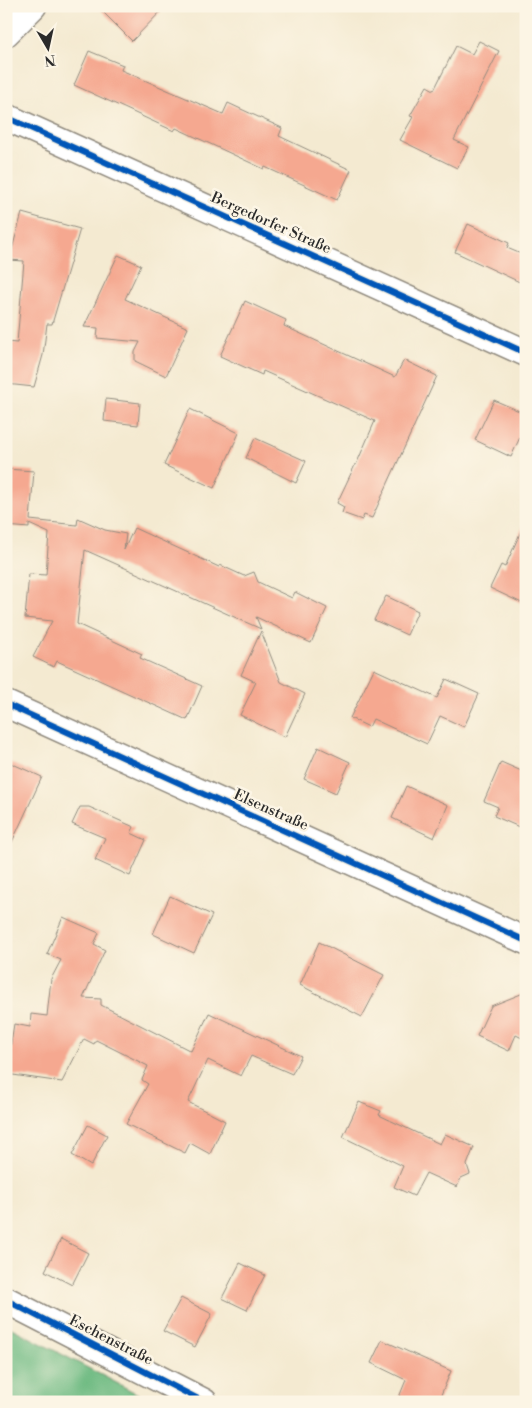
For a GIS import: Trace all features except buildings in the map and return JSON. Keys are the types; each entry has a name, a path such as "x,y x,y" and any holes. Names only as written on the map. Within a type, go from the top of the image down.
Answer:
{"street":[{"path":"6,33 33,6"},
{"name":"Bergedorfer Straße","path":"6,117 526,353"},
{"name":"Elsenstraße","path":"6,704 526,940"},
{"name":"Eschenstraße","path":"6,1300 204,1402"}],"green space":[{"path":"6,1325 153,1402 6,1402"}],"cycle path":[{"path":"6,117 526,353"},
{"path":"6,704 526,941"},
{"path":"6,1300 204,1402"}]}
